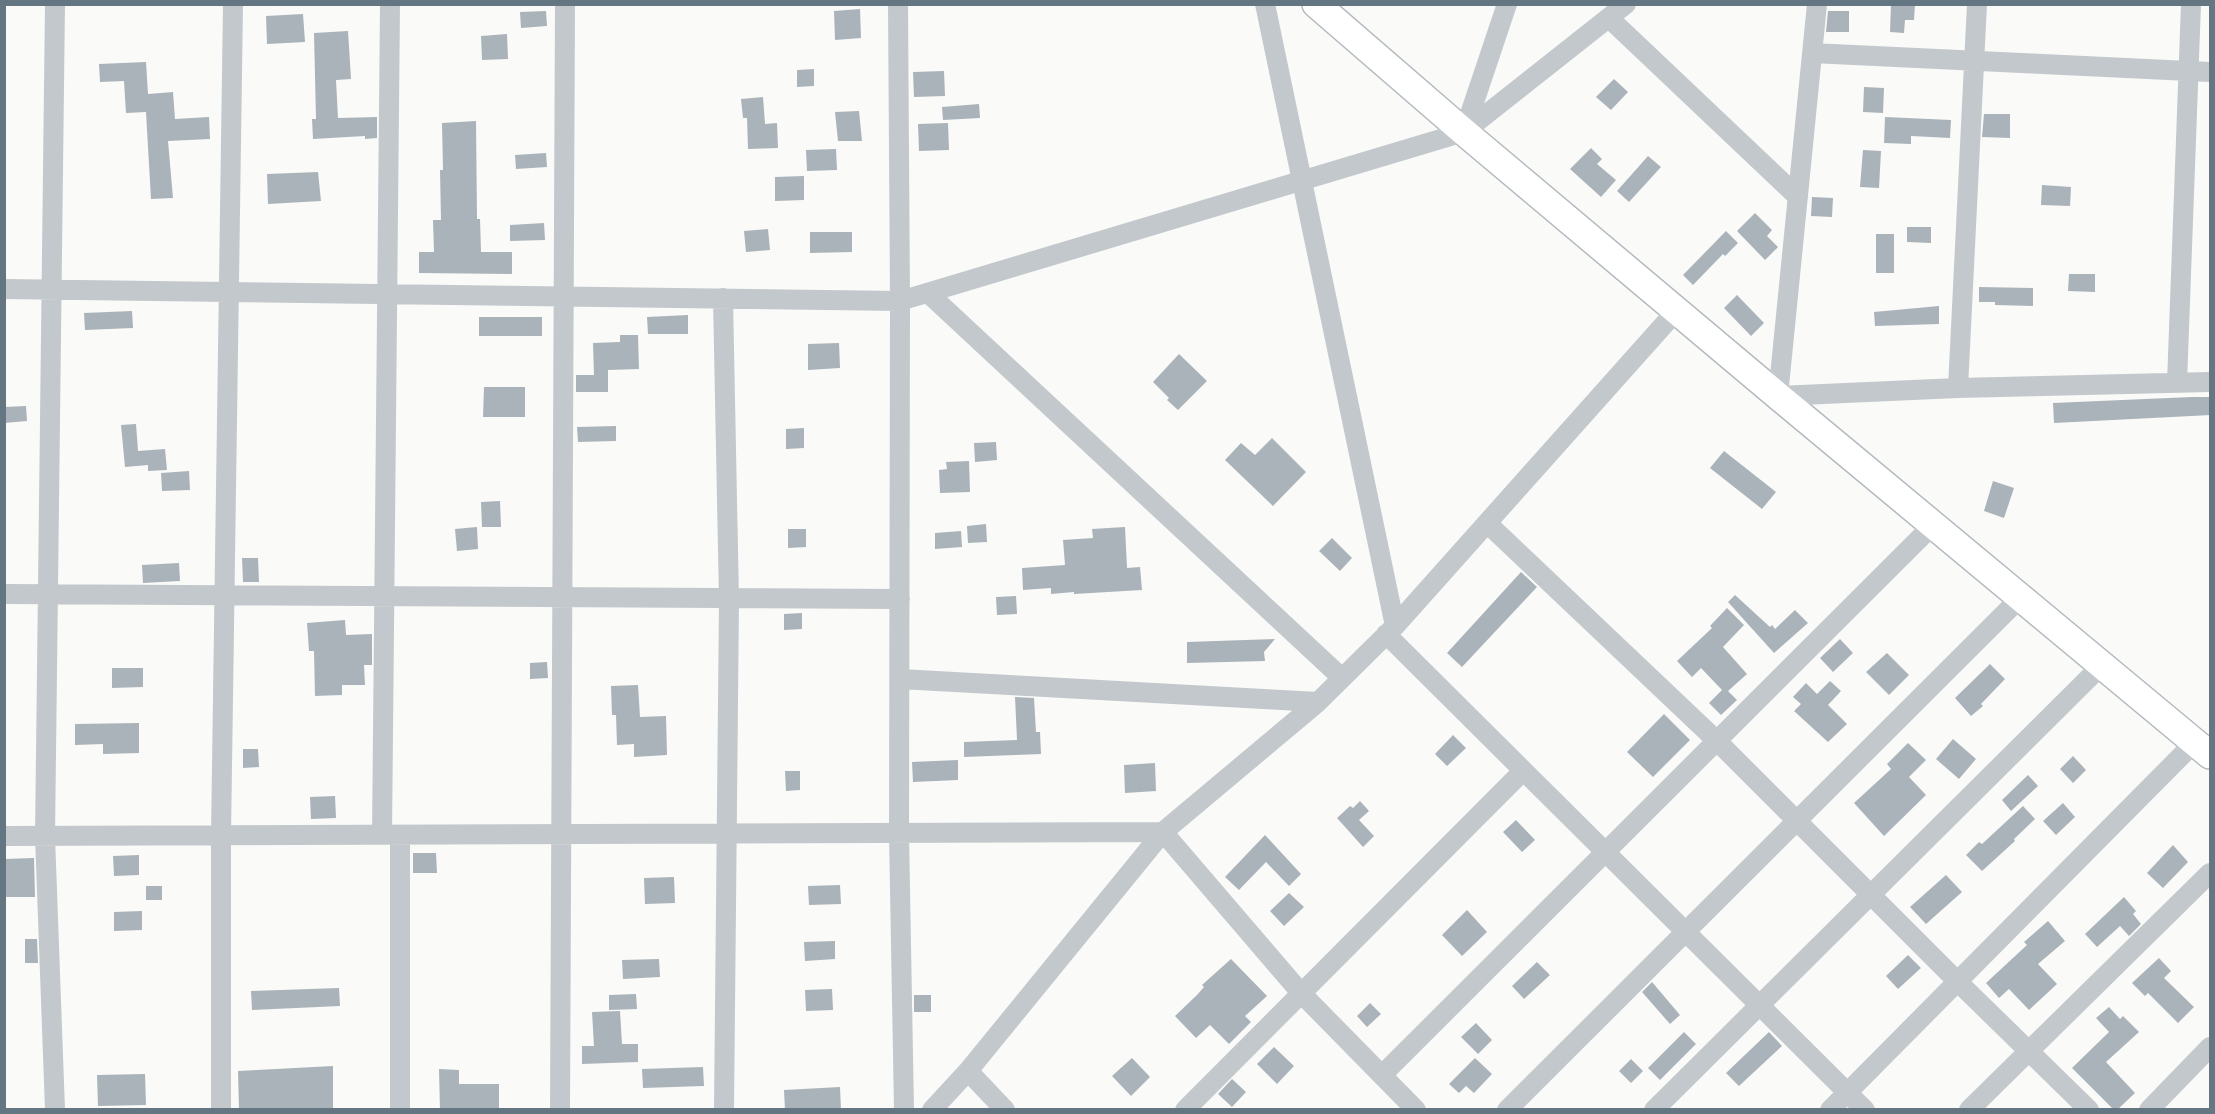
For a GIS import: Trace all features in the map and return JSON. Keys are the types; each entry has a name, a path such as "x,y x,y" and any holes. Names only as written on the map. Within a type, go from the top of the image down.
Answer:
{"street":[{"path":"55,4 45,836 55,1110"},
{"path":"221,1110 221,835 233,4"},
{"path":"390,4 385,597 400,1110"},
{"path":"560,1110 565,4"},
{"path":"898,4 900,301 898,833 904,1110"},
{"path":"1265,4 1391,630 1523,771 1865,1110"},
{"path":"1316,4 1464,132 1778,396 2203,748 1958,981 1830,1110"},
{"path":"1464,132 1507,4"},
{"path":"4,289 900,301 1464,132 1626,4"},
{"path":"1778,396 1817,4"},
{"path":"1958,388 1977,4"},
{"path":"2177,383 2191,4"},
{"path":"1609,18 1798,197"},
{"path":"1812,53 2211,72"},
{"path":"928,292 1342,678"},
{"path":"723,298 729,600 724,1110"},
{"path":"932,1110 968,1071 1163,832 1318,702 1391,630 1677,310"},
{"path":"1778,396 1958,388 2211,382"},
{"path":"1487,523 1717,741 2089,1110"},
{"path":"1382,1075 1934,524"},
{"path":"4,594 729,600 900,599"},
{"path":"1507,1110 2021,597"},
{"path":"1654,1110 2102,665"},
{"path":"900,679 1318,702"},
{"path":"1185,1110 1523,771"},
{"path":"4,836 1163,832 1301,993 1416,1110"},
{"path":"1969,1110 2211,873"},
{"path":"2149,1110 2211,1047"},
{"path":"968,1071 1005,1110"}],"building":[{"path":"1891,4 1915,4 1914,20 1905,20 1904,33 1890,32"},
{"path":"860,9 861,38 835,40 834,11"},
{"path":"546,11 547,26 521,28 520,12"},
{"path":"1828,11 1849,11 1849,32 1826,32"},
{"path":"303,14 305,42 267,44 266,16"},
{"path":"348,31 351,79 336,80 338,118 377,117 377,138 365,139 365,136 313,139 312,119 316,119 314,33"},
{"path":"507,34 508,59 482,60 481,36"},
{"path":"146,62 148,94 173,92 175,119 209,117 210,139 168,141 173,198 151,199 146,112 126,113 124,81 100,82 99,64"},
{"path":"814,69 814,86 797,87 797,70"},
{"path":"944,71 945,96 914,97 913,72"},
{"path":"1614,79 1628,92 1611,110 1596,97"},
{"path":"1864,87 1884,88 1883,113 1863,112"},
{"path":"763,97 765,124 777,123 778,148 748,149 747,118 743,118 741,99"},
{"path":"979,104 980,118 943,120 942,107"},
{"path":"859,111 862,141 838,141 835,112"},
{"path":"1984,114 2010,114 2010,138 1982,137"},
{"path":"1885,117 1951,120 1950,138 1911,136 1911,144 1884,143"},
{"path":"476,121 477,219 480,219 481,252 512,252 512,274 419,273 419,252 434,252 433,220 441,220 442,123"},
{"path":"948,123 949,150 919,151 918,124"},
{"path":"1591,148 1602,159 1597,164 1616,180 1601,197 1570,169"},
{"path":"836,149 837,170 807,171 806,150"},
{"path":"1863,150 1881,151 1879,188 1860,187"},
{"path":"546,153 547,167 516,169 515,155"},
{"path":"1648,156 1661,167 1629,202 1617,191"},
{"path":"318,172 321,201 268,204 267,174"},
{"path":"804,176 804,200 775,201 775,177"},
{"path":"2042,185 2071,187 2070,206 2041,205"},
{"path":"1812,197 1833,198 1832,217 1811,216"},
{"path":"1755,213 1772,230 1767,236 1778,247 1765,260 1737,231"},
{"path":"544,223 545,240 510,241 510,225"},
{"path":"1907,227 1931,227 1931,243 1907,242"},
{"path":"768,229 770,250 746,252 744,231"},
{"path":"1726,231 1738,243 1725,256 1723,254 1693,285 1683,275"},
{"path":"810,232 852,232 852,252 810,253"},
{"path":"1876,234 1894,234 1894,273 1876,273"},
{"path":"2069,274 2095,274 2095,292 2068,291"},
{"path":"1979,287 2033,288 2033,306 1995,305 1995,302 1979,302"},
{"path":"1737,295 1764,323 1751,336 1724,308"},
{"path":"1939,306 1939,324 1875,326 1874,312"},
{"path":"132,311 133,328 85,330 84,313"},
{"path":"688,315 688,334 648,334 647,317"},
{"path":"479,317 542,317 542,336 479,336"},
{"path":"620,335 638,335 639,369 608,370 608,392 576,392 576,375 594,375 593,343 620,342"},
{"path":"839,343 840,368 808,370 808,344"},
{"path":"1179,354 1207,381 1178,410 1153,382"},
{"path":"484,387 525,387 525,417 483,417"},
{"path":"2211,397 2211,415 2054,423 2053,403"},
{"path":"26,406 27,421 4,423 4,407"},
{"path":"136,424 138,451 165,449 167,470 148,471 148,465 125,467 121,425"},
{"path":"616,426 616,441 578,442 577,427"},
{"path":"804,428 804,448 786,449 786,429"},
{"path":"1272,438 1306,472 1273,506 1225,460 1241,443 1255,455"},
{"path":"996,442 997,460 975,462 974,443"},
{"path":"1724,451 1776,492 1762,509 1710,468"},
{"path":"969,461 970,492 940,493 939,470 947,469 946,462"},
{"path":"189,471 190,490 162,491 161,473"},
{"path":"1993,481 2014,488 2004,518 1984,511"},
{"path":"500,501 501,527 482,527 481,502"},
{"path":"986,524 987,542 968,543 967,526"},
{"path":"477,527 478,549 457,551 455,529"},
{"path":"1125,527 1127,568 1140,567 1142,590 1051,594 1051,588 1023,590 1022,568 1065,565 1063,540 1093,538 1092,529"},
{"path":"788,529 806,529 806,547 788,548"},
{"path":"961,531 962,547 935,549 935,533"},
{"path":"1332,538 1352,558 1340,571 1319,551"},
{"path":"242,558 258,558 259,582 243,582"},
{"path":"179,563 180,581 143,583 142,565"},
{"path":"1521,572 1537,587 1462,667 1447,653"},
{"path":"1735,595 1775,629 1795,610 1808,623 1774,653 1728,602"},
{"path":"1016,596 1017,614 997,615 996,597"},
{"path":"1727,608 1744,625 1723,647 1747,674 1728,691 1737,700 1721,715 1709,703 1722,690 1701,668 1692,677 1677,661 1712,628 1710,626"},
{"path":"802,613 802,629 784,630 784,614"},
{"path":"345,620 346,635 372,634 372,665 364,665 365,685 342,685 342,695 315,696 314,651 309,651 307,623"},
{"path":"1275,639 1264,652 1265,661 1187,663 1187,642"},
{"path":"1840,639 1853,653 1833,672 1820,658"},
{"path":"1887,653 1909,675 1889,695 1866,672"},
{"path":"547,662 548,678 530,679 530,663"},
{"path":"1990,664 2005,679 1981,704 1983,706 1971,716 1955,698"},
{"path":"112,668 143,668 143,687 112,688"},
{"path":"1830,681 1841,691 1828,705 1847,724 1828,742 1794,711 1801,704 1793,697 1806,683 1817,694"},
{"path":"638,685 640,717 666,716 667,755 634,757 634,744 617,745 616,715 612,715 611,686"},
{"path":"1015,697 1034,698 1036,732 1040,732 1041,754 964,757 964,742 1017,740"},
{"path":"1664,714 1690,740 1653,777 1627,752"},
{"path":"139,723 139,753 103,754 103,744 75,745 75,724"},
{"path":"1453,735 1466,748 1447,766 1435,754"},
{"path":"1953,739 1976,759 1959,779 1936,759"},
{"path":"1908,743 1926,760 1909,777 1926,795 1884,836 1854,803 1891,769 1887,764"},
{"path":"243,749 258,749 259,767 243,768"},
{"path":"2073,756 2086,770 2073,783 2060,769"},
{"path":"958,760 958,780 913,782 912,762"},
{"path":"1155,763 1156,791 1125,793 1124,765"},
{"path":"785,771 800,771 800,790 786,791"},
{"path":"2028,775 2038,786 2011,811 2002,800"},
{"path":"335,796 336,818 311,819 310,797"},
{"path":"1360,801 1369,811 1359,820 1374,836 1363,847 1337,818 1350,806 1353,808"},
{"path":"2063,803 2075,817 2056,835 2043,821"},
{"path":"2023,806 2035,819 1982,871 1966,855 1979,842 1982,844"},
{"path":"1516,820 1535,840 1522,852 1503,832"},
{"path":"1265,835 1301,874 1289,886 1266,862 1239,890 1225,877"},
{"path":"2173,845 2188,862 2163,888 2147,873"},
{"path":"413,853 436,853 437,873 413,873"},
{"path":"139,855 139,875 114,876 113,856"},
{"path":"34,858 35,897 4,897 4,859"},
{"path":"1946,875 1962,892 1926,924 1910,907"},
{"path":"674,877 675,903 645,904 644,878"},
{"path":"840,885 841,904 809,905 808,886"},
{"path":"146,886 162,886 162,900 146,900"},
{"path":"1289,893 1304,907 1284,926 1270,911"},
{"path":"2124,897 2136,911 2133,914 2141,924 2129,936 2120,926 2097,947 2085,934"},
{"path":"1467,910 1487,932 1462,956 1442,935"},
{"path":"142,911 142,930 114,931 114,912"},
{"path":"2048,921 2065,941 2038,964 2057,984 2029,1010 2009,989 1999,998 1986,983 2027,945 2024,942"},
{"path":"25,939 37,939 38,963 25,963"},
{"path":"835,941 835,959 805,961 804,942"},
{"path":"1908,955 1921,968 1898,989 1886,976"},
{"path":"2159,958 2171,971 2164,978 2194,1007 2178,1023 2148,993 2145,996 2132,983"},
{"path":"659,959 660,977 623,979 622,960"},
{"path":"1231,959 1267,996 1245,1016 1251,1022 1229,1044 1210,1025 1196,1038 1175,1016 1204,987 1202,985"},
{"path":"1537,962 1550,975 1524,999 1512,986"},
{"path":"1652,982 1680,1015 1670,1024 1642,992"},
{"path":"339,988 340,1006 252,1010 251,991"},
{"path":"832,989 833,1010 806,1011 805,990"},
{"path":"636,994 637,1009 609,1010 609,995"},
{"path":"914,995 931,995 931,1012 914,1012"},
{"path":"1370,1003 1381,1014 1367,1027 1357,1016"},
{"path":"2109,1007 2120,1019 2123,1016 2139,1032 2106,1062 2135,1093 2117,1110 2114,1110 2072,1068 2109,1032 2096,1018"},
{"path":"620,1011 622,1044 638,1044 638,1062 582,1064 582,1046 594,1046 592,1012"},
{"path":"1476,1023 1492,1040 1478,1054 1461,1037"},
{"path":"1684,1032 1696,1044 1660,1080 1648,1068"},
{"path":"1769,1032 1782,1046 1739,1086 1726,1073"},
{"path":"1274,1047 1294,1066 1277,1084 1257,1064"},
{"path":"1132,1058 1150,1077 1131,1096 1112,1076"},
{"path":"1475,1058 1492,1074 1474,1093 1466,1086 1459,1093 1449,1084"},
{"path":"1631,1059 1643,1071 1631,1083 1619,1071"},
{"path":"333,1066 333,1110 239,1110 238,1071"},
{"path":"703,1067 704,1086 643,1088 642,1069"},
{"path":"439,1069 459,1070 459,1084 499,1084 499,1110 440,1110"},
{"path":"145,1074 146,1105 98,1106 97,1075"},
{"path":"1232,1079 1246,1092 1232,1107 1218,1094"},
{"path":"840,1087 841,1110 785,1110 784,1090"}]}
